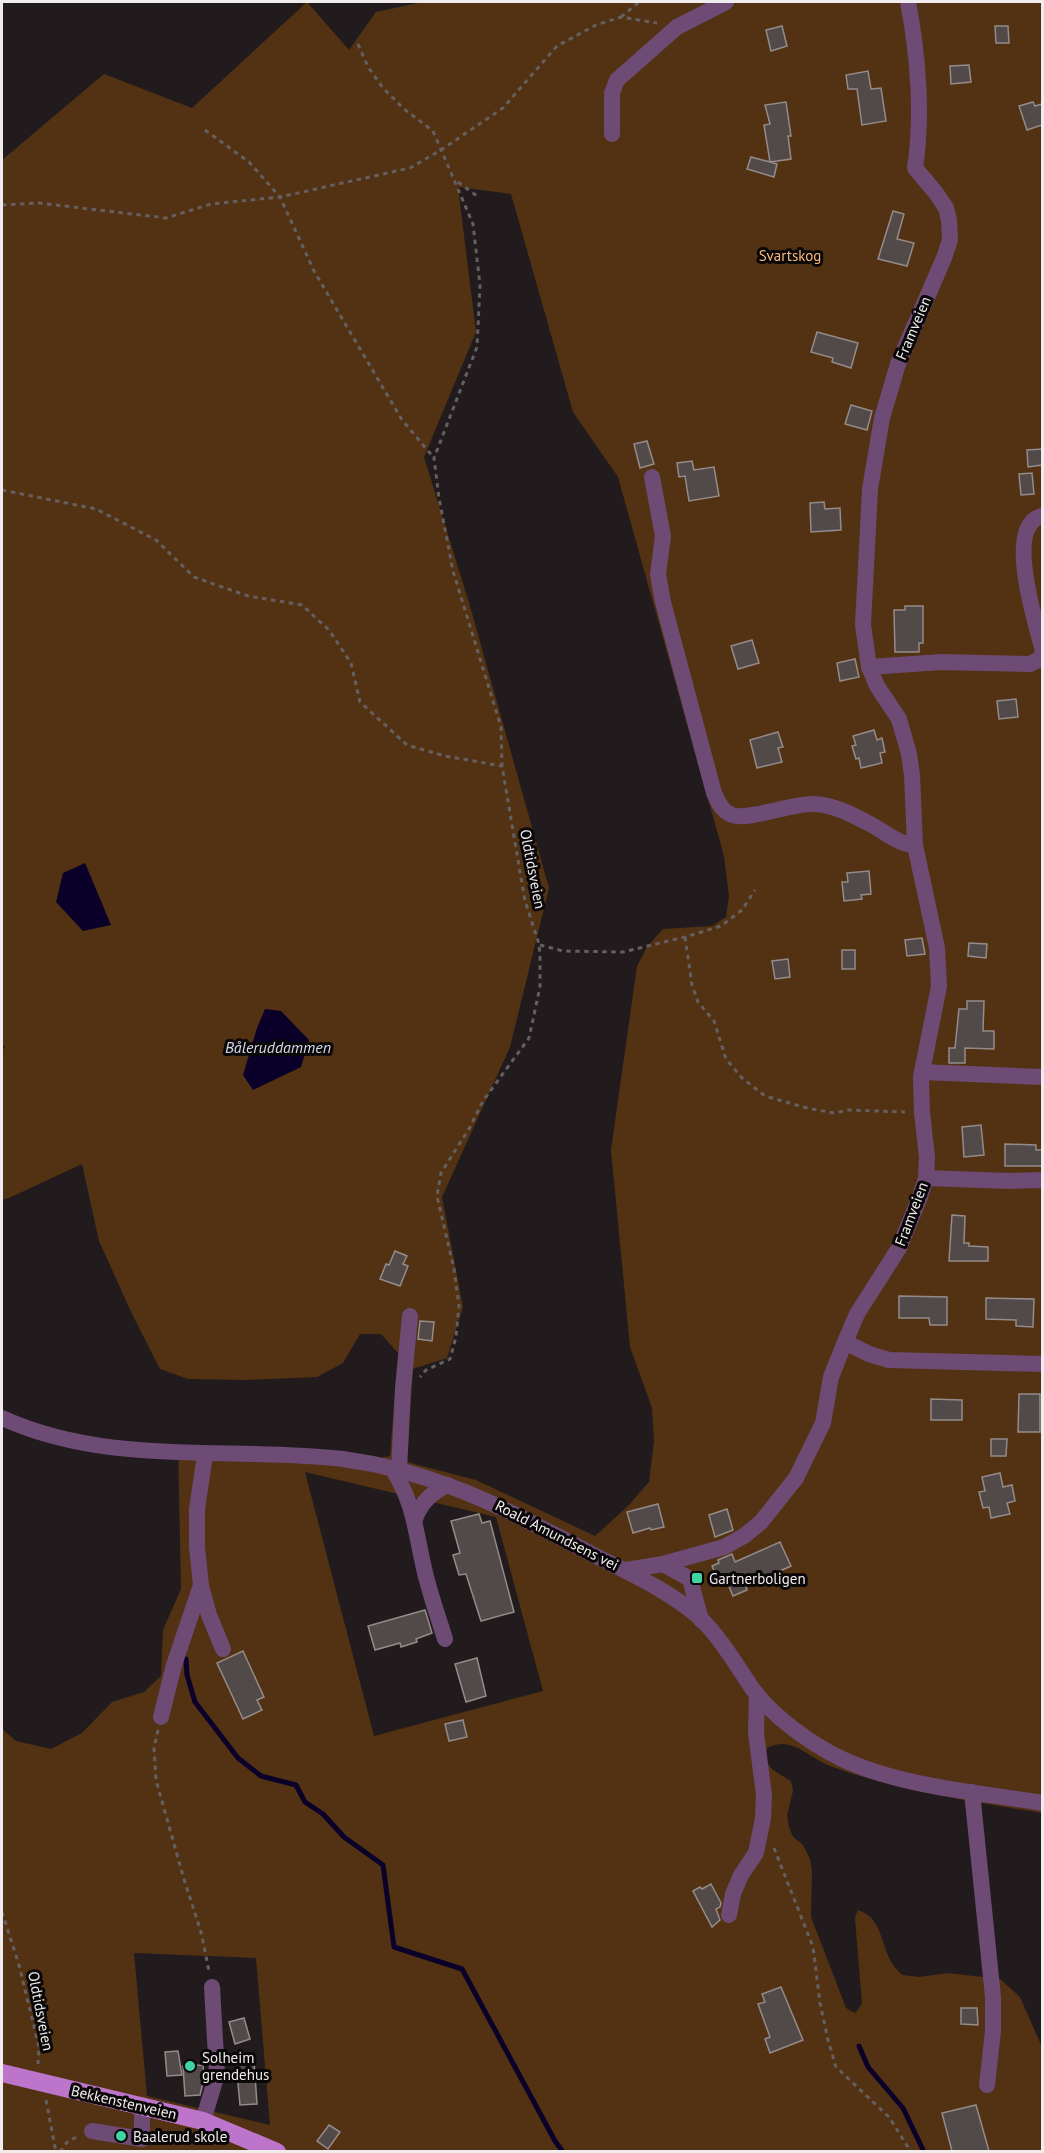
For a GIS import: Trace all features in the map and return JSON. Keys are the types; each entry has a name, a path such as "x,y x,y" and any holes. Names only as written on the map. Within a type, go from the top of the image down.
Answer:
{"main road":[{"name":"Bekkenstenveien","path":"2,2073 203,2121 277,2151"}],"street":[{"path":"612,134 612,93 617,80 676,27 726,2"},
{"name":"Framveien","path":"626,1570 663,1564 724,1547 744,1536 761,1522 796,1478 823,1423 831,1377 845,1342 858,1314 899,1248 921,1197 926,1178 927,1157 921,1113 922,1072 935,1011 939,967 937,948 915,845 912,776 903,732 898,719 877,687 869,667 863,625 870,489 882,418 898,364 950,240 946,208 915,168 919,109 908,2"},
{"path":"652,477 663,536 658,573 663,602 714,793 720,806 727,813 740,817 802,804 827,805 907,845 915,845"},
{"path":"1042,516 1032,521 1026,529 1024,556 1027,590 1042,647"},
{"path":"869,667 942,662 1030,664 1040,659 1042,654"},
{"path":"922,1072 1042,1077"},
{"path":"926,1178 1042,1180"},
{"path":"410,1316 396,1469 415,1519 422,1560 445,1639"},
{"path":"845,1342 869,1354 889,1360 1042,1364"},
{"name":"Roald Amundsens vei","path":"2,1418 33,1430 82,1444 205,1455 253,1454 342,1459 396,1469 448,1485 506,1509 626,1570 680,1603 702,1620 721,1642 757,1694 794,1728 839,1757 899,1778 1042,1803"},
{"path":"205,1455 197,1509 197,1547 201,1585 209,1615 223,1649"},
{"path":"415,1519 422,1503 448,1485"},
{"path":"663,1564 690,1579 702,1620"},
{"path":"161,1717 174,1665 201,1585"},
{"path":"729,1915 733,1894 741,1875 756,1853 763,1818 764,1795 756,1733 757,1694"},
{"path":"972,1792 993,1997 993,2031 987,2085"},
{"path":"203,2121 217,2074 212,1987"},
{"path":"92,2131 142,2139 142,2105"}],"path":[{"path":"2,206 39,203 166,218 211,204 280,197 410,168 503,108 557,46 596,25 621,17 639,2"},
{"path":"621,17 676,27"},
{"path":"205,130 249,162 280,197 314,271 402,420 434,458 477,347 480,285 473,224 433,131 404,109 383,88 368,67 358,44"},
{"path":"456,182 477,196"},
{"name":"Oldtidsveien","path":"403,1391 415,1384 426,1370 450,1359 456,1337 459,1306 454,1269 437,1196 441,1173 470,1127 483,1101 529,1038 540,987 539,944 525,901 502,766 501,727 453,571 434,458"},
{"path":"2,490 96,509 156,540 194,578 248,596 302,605 329,630 351,663 360,702 407,745 445,756 502,766"},
{"path":"539,944 563,951 623,952 685,937 720,926 742,910 755,890"},
{"path":"685,937 692,985 698,1002 714,1021 726,1059 742,1078 765,1096 834,1113 858,1110 921,1113"},
{"path":"161,1717 154,1748 156,1780 201,1932 212,1987"},
{"path":"763,1818 782,1873 813,1947 820,2003 836,2067 890,2117 911,2151"},
{"name":"Oldtidsveien","path":"2,1912 22,1975 39,2047 38,2067 58,2151"},
{"path":"58,2151 68,2141 92,2131"}],"green space":[{"name":"Svartskog","path":"307,2 349,50 376,12 423,2 1042,2 1042,1813 881,1782 830,1766 799,1749 784,1744 767,1748 766,1755 772,1769 791,1781 793,1791 787,1815 789,1827 793,1837 803,1845 810,1859 811,1917 846,2008 855,2013 862,2004 855,1918 858,1910 866,1914 877,1925 888,1956 902,1975 919,1977 948,1973 1000,1979 1020,1997 1042,2047 1042,2151 2,2151 2,1729 16,1741 51,1749 82,1733 112,1702 144,1692 161,1676 163,1630 181,1589 178,1446 373,1459 390,1456 398,1353 381,1334 360,1334 343,1363 317,1377 246,1380 188,1379 160,1369 133,1316 99,1241 82,1164 2,1200 2,1049 5,1048 2,1043 2,160 104,74 192,108","holes":["458,187 511,194 573,412 618,477 724,856 729,896 726,917 712,926 663,929 647,947 637,966 611,1150 630,1347 652,1408 654,1441 649,1482 629,1505 595,1536 476,1480 407,1462 413,1369 447,1358 463,1307 442,1197 510,1047 549,888 470,606 424,457 476,332","305,1472 496,1517 543,1691 374,1736","134,1953 256,1958 270,2125 147,2096"]}],"water":[{"path":"85,863 111,925 83,931 56,902 63,873"},
{"name":"Båleruddammen","path":"265,1009 281,1011 309,1040 301,1067 253,1090 243,1075"}],"building":[{"path":"782,26 787,46 771,51 766,30"},
{"path":"995,26 1008,26 1009,43 996,43"},
{"path":"969,65 971,82 951,84 950,66"},
{"path":"868,71 871,89 881,88 886,121 862,125 857,89 848,89 846,75"},
{"path":"786,102 791,136 788,136 791,159 770,162 764,125 770,124 765,105"},
{"path":"1033,102 1035,106 1042,104 1042,125 1027,130 1019,106"},
{"path":"751,157 777,164 774,177 747,169"},
{"path":"893,211 904,214 897,239 914,243 907,266 878,259"},
{"path":"817,332 858,343 851,368 832,362 833,358 811,352"},
{"path":"851,405 872,411 867,430 845,424"},
{"path":"647,441 654,464 640,468 634,444"},
{"path":"1042,449 1042,465 1028,467 1027,450"},
{"path":"692,461 694,470 714,467 719,496 689,501 685,476 679,477 677,463"},
{"path":"1032,473 1034,494 1021,495 1019,474"},
{"path":"824,502 825,509 840,508 841,530 811,532 810,503"},
{"path":"905,606 923,606 923,643 919,643 919,652 895,652 894,610 905,610"},
{"path":"752,640 759,663 738,669 731,646"},
{"path":"855,659 859,677 840,681 837,663"},
{"path":"1016,699 1018,717 999,719 997,701"},
{"path":"874,730 877,740 882,738 885,752 880,753 882,763 861,768 859,758 856,759 852,746 856,745 853,736"},
{"path":"778,732 783,747 778,748 782,762 757,768 750,740"},
{"path":"869,871 871,894 861,895 862,899 844,901 842,882 848,882 847,873"},
{"path":"922,938 925,954 907,956 905,940"},
{"path":"969,943 987,944 986,958 968,956"},
{"path":"842,950 855,950 855,969 842,969"},
{"path":"788,959 790,977 775,979 772,961"},
{"path":"967,1001 984,1001 983,1031 994,1031 994,1049 965,1048 965,1063 949,1063 949,1048 955,1048 959,1009 967,1009"},
{"path":"981,1125 984,1155 964,1157 962,1127"},
{"path":"1005,1144 1036,1145 1036,1150 1042,1150 1042,1166 1005,1166"},
{"path":"952,1215 965,1216 964,1243 969,1243 969,1246 988,1247 988,1261 949,1261"},
{"path":"395,1251 407,1256 403,1264 408,1266 400,1286 380,1279"},
{"path":"899,1296 947,1297 947,1325 930,1325 929,1318 899,1318"},
{"path":"986,1298 1034,1299 1033,1327 1016,1326 1016,1320 986,1319"},
{"path":"420,1321 434,1322 432,1341 418,1339"},
{"path":"1019,1394 1040,1394 1040,1432 1018,1432"},
{"path":"931,1399 962,1400 962,1420 931,1420"},
{"path":"991,1439 1007,1439 1006,1456 991,1456"},
{"path":"1000,1473 1003,1487 1012,1485 1015,1501 1007,1503 1010,1514 991,1518 989,1507 983,1508 979,1492 985,1491 982,1477"},
{"path":"658,1504 664,1527 633,1533 627,1512"},
{"path":"727,1509 733,1530 715,1537 709,1515"},
{"path":"479,1514 482,1523 490,1521 514,1612 481,1621 466,1574 459,1575 453,1555 460,1553 451,1521"},
{"path":"780,1542 791,1566 746,1586 747,1590 733,1596 725,1577 718,1580 712,1566 719,1563 718,1560 732,1554 735,1562"},
{"path":"425,1610 432,1633 416,1639 417,1642 401,1647 400,1643 375,1650 368,1626"},
{"path":"243,1651 264,1697 257,1700 262,1710 243,1719 217,1663"},
{"path":"477,1658 486,1696 466,1702 455,1664"},
{"path":"463,1720 467,1737 449,1741 445,1724"},
{"path":"711,1884 721,1903 716,1909 720,1920 712,1927 693,1891"},
{"path":"781,1987 803,2040 770,2053 765,2039 770,2037 758,2004 765,2002 762,1994"},
{"path":"961,2008 977,2008 978,2025 961,2024"},
{"path":"244,2018 250,2039 235,2044 229,2022"},
{"path":"178,2051 182,2075 167,2076 165,2052"},
{"path":"254,2061 257,2104 240,2105 236,2062"},
{"path":"203,2065 204,2079 200,2095 185,2096 183,2066"},
{"path":"976,2105 989,2151 952,2151 942,2113"},
{"path":"329,2125 340,2132 328,2149 317,2141"}],"waterway":[{"path":"186,1659 187,1675 195,1702 238,1758 261,1776 296,1785 305,1802 323,1814 344,1837 383,1865 394,1947 462,1969 563,2152"},
{"path":"859,2046 868,2067 903,2108 924,2152"}],"place":[{"name":"Gartnerboligen","path":"697,1578"},
{"name":"Solheim grendehus","path":"190,2066"},
{"name":"Baalerud skole","path":"121,2136"}]}
